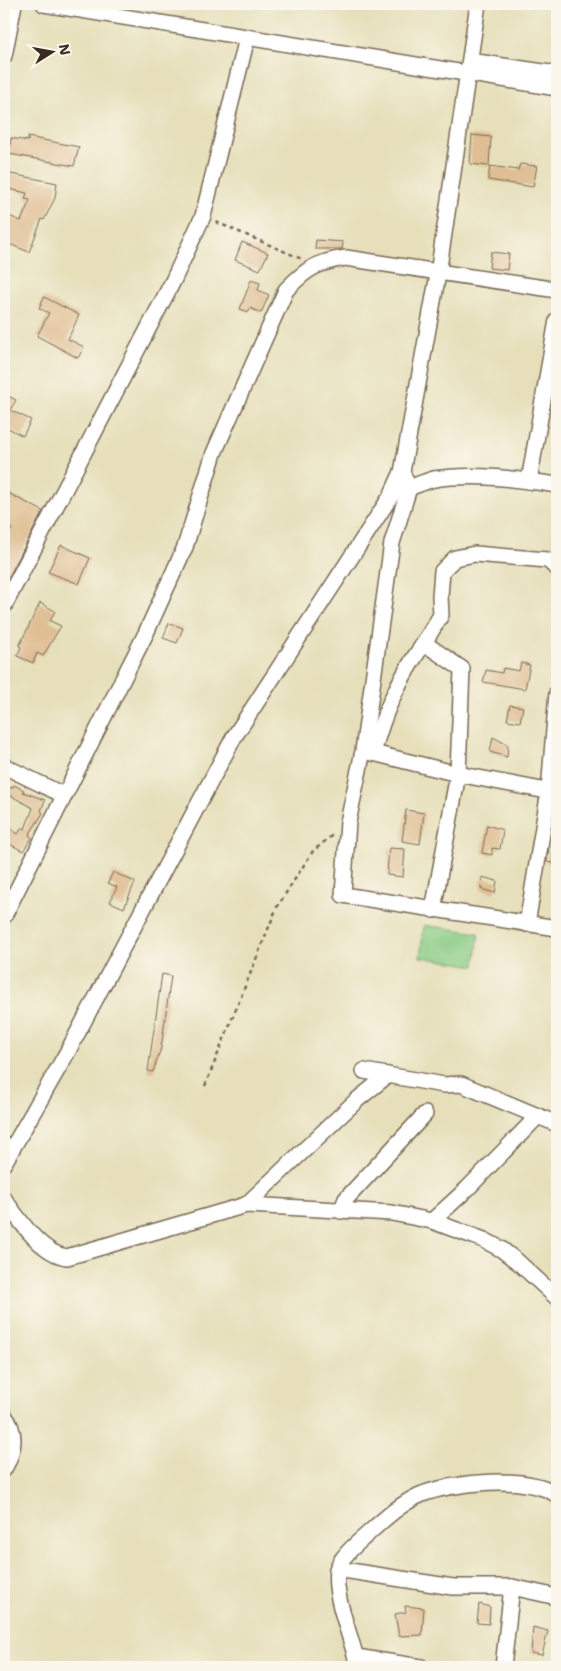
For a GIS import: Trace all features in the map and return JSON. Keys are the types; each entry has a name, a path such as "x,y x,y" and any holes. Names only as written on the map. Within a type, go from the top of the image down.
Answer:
{"street":[{"path":"4,56 14,4"},
{"path":"44,4 247,38 469,67 557,74"},
{"path":"4,1163 72,1042 234,737 391,496 402,472 438,274 478,4"},
{"path":"4,606 174,281 203,216 247,38"},
{"path":"469,67 557,88"},
{"path":"4,916 146,633 185,546 214,453 286,290 303,272 323,261 346,258 438,274 557,290"},
{"path":"529,481 557,320"},
{"path":"368,752 392,543 409,488 402,472"},
{"path":"409,488 432,480 459,477 529,481 557,485"},
{"path":"557,568 547,560 475,554 455,558 442,571 440,596 442,615 404,671 368,752 348,822 343,895 557,928"},
{"path":"424,644 462,668 458,774 433,910"},
{"path":"527,924 553,792 557,693"},
{"path":"368,752 458,774 553,792"},
{"path":"4,766 64,795"},
{"path":"364,1071 444,1085 461,1084 557,1124"},
{"path":"246,1205 357,1100 388,1076"},
{"path":"341,1211 346,1199 425,1114"},
{"path":"432,1221 467,1189 538,1116"},
{"path":"4,1199 24,1227 56,1255 66,1257 246,1205 392,1213 432,1221 484,1240 501,1249 539,1279 557,1298"},
{"path":"4,1415 12,1427 13,1446 5,1462"},
{"path":"421,1667 357,1662 338,1589 337,1569 354,1546 389,1514 420,1495 482,1482 517,1482 557,1495"},
{"path":"337,1569 453,1587 512,1587 557,1597"},
{"path":"502,1667 512,1587"}],"path":[{"path":"203,216 316,265"},
{"path":"205,1086 277,907 313,851 348,822"}],"green space":[{"path":"424,925 479,933 475,966 420,957"}],"building":[{"path":"472,135 491,137 489,166 470,164"},
{"path":"28,137 79,147 74,166 9,154 11,138 28,141"},
{"path":"520,164 537,166 533,187 488,180 490,166 518,170"},
{"path":"6,173 57,183 55,198 44,220 42,219 29,252 4,242 4,214 21,221 30,200 25,199 27,193 4,188"},
{"path":"316,240 343,242 342,249 315,249"},
{"path":"242,242 268,253 260,270 235,260"},
{"path":"491,252 509,254 507,270 489,268"},
{"path":"251,280 260,283 258,290 269,295 261,313 250,308 249,312 240,309"},
{"path":"44,297 79,315 68,339 84,347 78,358 37,336 49,313 39,308"},
{"path":"4,394 16,400 10,410 31,420 23,436 4,426"},
{"path":"4,491 43,511 4,586 4,544 12,529 4,525"},
{"path":"61,545 90,558 79,584 48,572"},
{"path":"40,603 55,611 50,621 61,626 43,656 37,653 33,663 17,656 21,647 19,646"},
{"path":"169,623 183,628 177,643 163,638"},
{"path":"521,663 530,665 525,689 483,682 486,670 502,673 503,668 519,671"},
{"path":"510,705 523,707 520,722 507,720"},
{"path":"493,737 508,745 507,757 490,752"},
{"path":"14,785 24,790 23,792 45,800 41,811 43,813 29,835 32,838 23,851 4,841 4,833 8,827 18,834 22,827 25,829 33,808 4,792 4,786 12,788"},
{"path":"406,810 424,813 420,844 402,841"},
{"path":"487,825 503,830 500,849 492,848 492,855 482,853"},
{"path":"549,846 557,847 557,864 547,862"},
{"path":"389,848 405,849 403,877 387,875"},
{"path":"113,872 135,882 124,908 110,902 117,887 108,883"},
{"path":"482,877 497,881 495,893 481,889"},
{"path":"162,974 171,976 161,1048 153,1072 148,1071"},
{"path":"479,1604 490,1607 489,1624 477,1623"},
{"path":"405,1606 424,1608 422,1635 399,1636 395,1614 406,1612"},
{"path":"533,1627 548,1631 542,1655 531,1653"}]}
